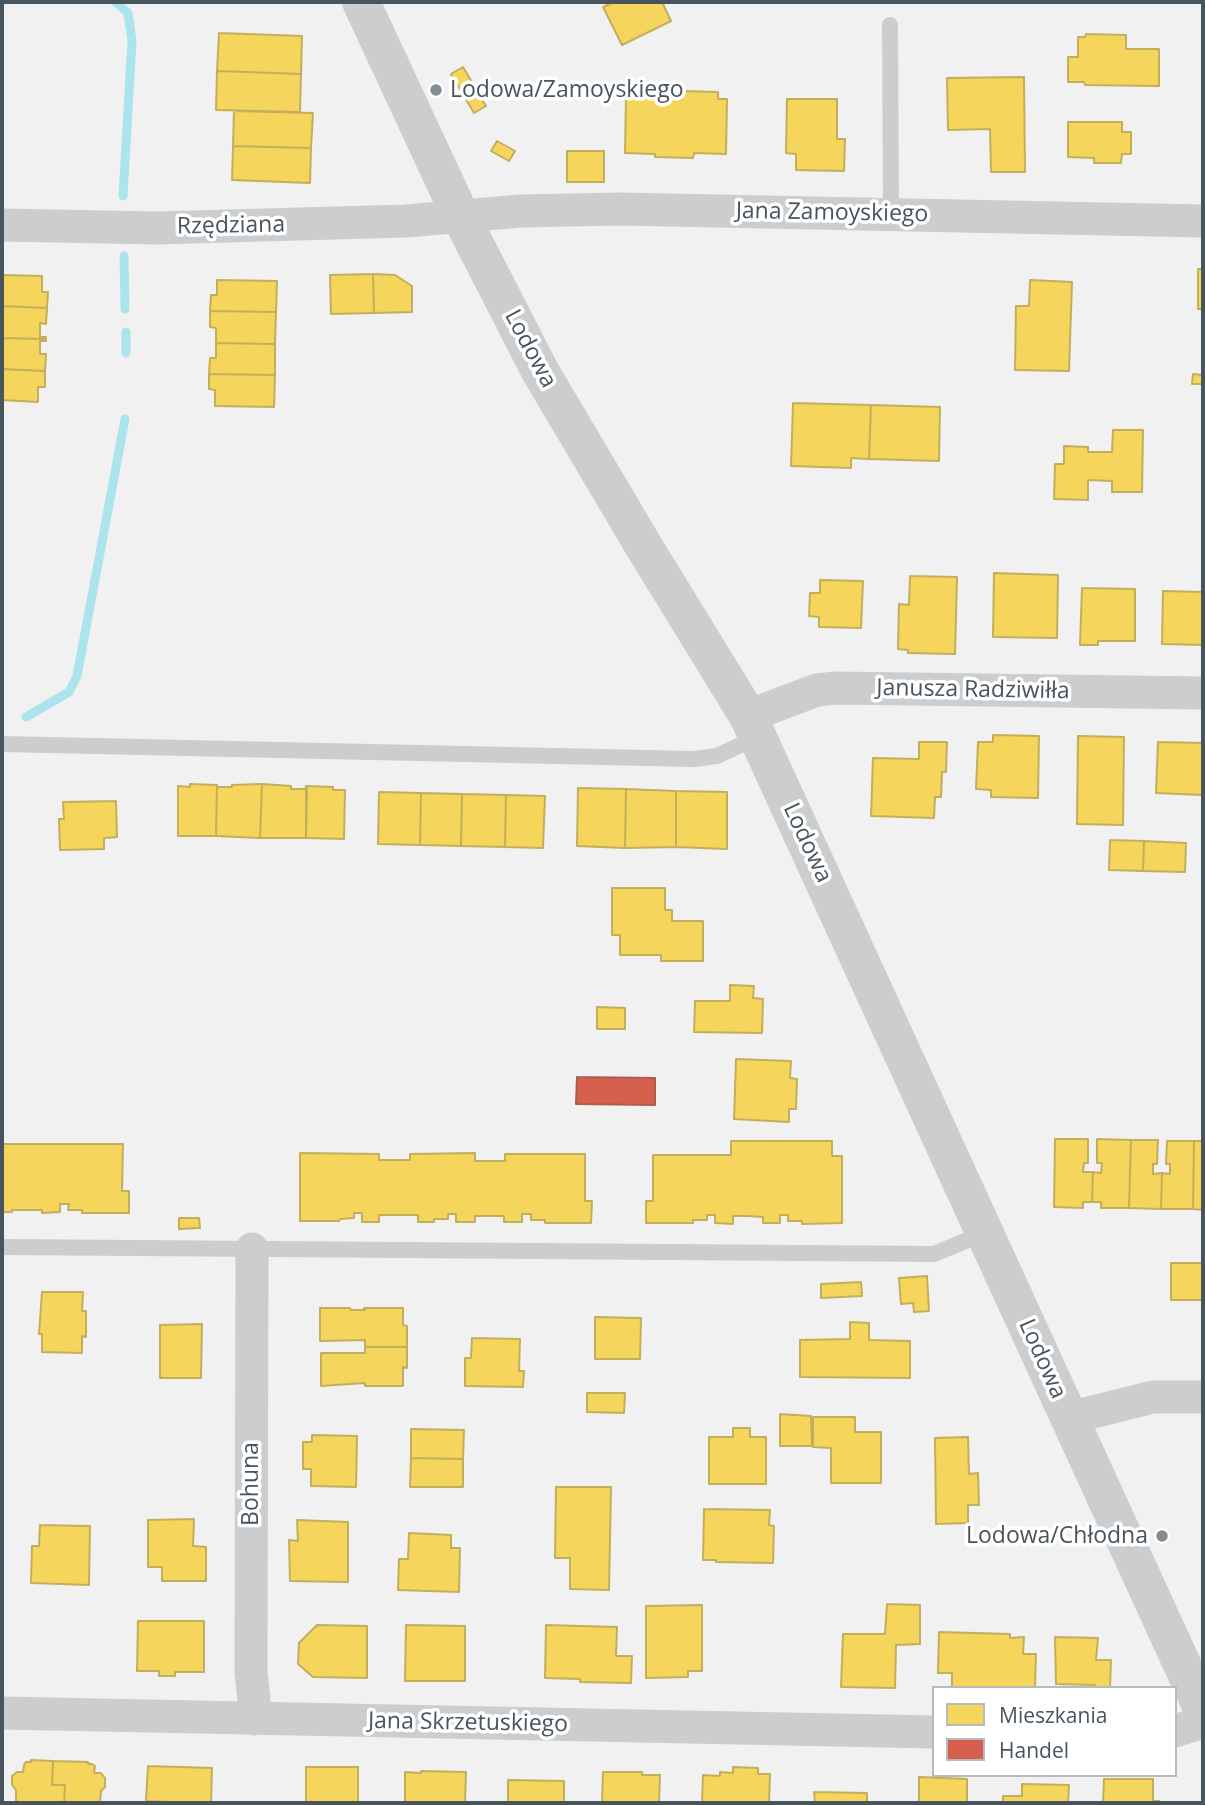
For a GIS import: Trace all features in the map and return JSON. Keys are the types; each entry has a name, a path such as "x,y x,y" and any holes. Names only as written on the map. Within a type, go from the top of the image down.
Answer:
{"street":[{"name":"Lodowa","path":"361,2 461,217 540,371 753,727 1203,1710"},
{"name":"Jana Zamoyskiego","path":"461,217 521,211 620,209 1203,221"},
{"name":"Rzędziana","path":"2,225 157,228 461,217"},
{"name":"Janusza Radziwiłła","path":"753,727 817,690 836,688 1203,693"},
{"name":"Bohuna","path":"252,1249 251,1673 254,1719"},
{"path":"1069,1419 1153,1397 1203,1397"},
{"name":"Jana Skrzetuskiego","path":"2,1713 932,1732"},
{"path":"1177,1730 1203,1722"}],"lane":[{"path":"890,25 891,215"},
{"path":"2,744 694,759 717,756 753,727"},
{"path":"2,1247 934,1254 985,1233"}],"building: Mieszkania":[{"path":"614,2 662,2 671,21 622,45 603,7"},
{"path":"219,33 302,36 301,74 217,71"},
{"path":"1086,34 1126,35 1126,49 1159,49 1159,86 1085,85 1084,82 1068,82 1068,57 1078,57 1078,37 1085,37"},
{"path":"463,67 486,106 474,113 451,74"},
{"path":"217,71 301,74 300,112 216,110"},
{"path":"1024,77 1025,172 991,172 990,129 948,130 947,78"},
{"path":"682,91 718,92 718,99 727,99 726,154 694,153 693,158 625,153 626,97 682,99"},
{"path":"787,99 837,99 837,139 845,139 844,171 796,170 796,154 786,153"},
{"path":"234,111 313,113 311,148 233,146"},
{"path":"1068,122 1122,122 1122,132 1131,132 1131,154 1122,154 1121,163 1094,163 1094,158 1068,157"},
{"path":"497,141 515,151 509,161 491,151"},
{"path":"233,146 311,148 310,183 232,180"},
{"path":"567,151 604,151 604,182 567,182"},
{"path":"1198,269 1203,269 1203,309 1198,309"},
{"path":"373,274 374,313 331,314 330,275"},
{"path":"373,274 395,275 412,286 412,312 374,313"},
{"path":"2,275 42,276 42,292 48,292 47,308 2,306"},
{"path":"217,280 277,281 276,312 210,311 211,295 217,295"},
{"path":"1030,280 1072,282 1069,371 1015,370 1016,306 1029,306"},
{"path":"2,306 47,308 46,324 40,323 40,337 46,339 2,338"},
{"path":"210,311 276,312 275,344 216,343 216,328 210,327"},
{"path":"2,338 46,339 40,341 40,354 46,354 45,371 2,369"},
{"path":"216,343 275,344 275,375 209,374 210,358 216,358"},
{"path":"2,369 45,371 45,387 38,387 38,402 2,400"},
{"path":"209,374 275,375 274,407 215,406 215,390 209,389"},
{"path":"1193,374 1203,375 1203,384 1192,384"},
{"path":"793,403 871,405 869,459 851,458 851,468 791,466"},
{"path":"871,405 940,407 939,461 869,459"},
{"path":"1113,430 1143,430 1142,492 1112,492 1112,481 1088,480 1088,500 1054,499 1055,464 1064,464 1064,446 1088,447 1088,452 1112,452"},
{"path":"994,573 1058,575 1057,638 993,637"},
{"path":"910,576 957,577 955,654 908,653 908,650 898,649 899,604 909,605"},
{"path":"820,580 863,581 861,628 819,627 819,617 809,616 810,593 820,593"},
{"path":"1082,588 1135,589 1135,641 1098,641 1098,645 1080,645"},
{"path":"1163,591 1203,592 1203,645 1162,644"},
{"path":"993,735 1039,736 1038,798 991,797 991,790 976,789 978,742 993,742"},
{"path":"1078,736 1124,737 1123,825 1077,824"},
{"path":"919,742 947,742 946,772 942,772 941,797 935,797 934,818 871,816 873,758 919,759"},
{"path":"1158,742 1203,743 1203,795 1156,793"},
{"path":"190,784 217,785 216,836 178,836 178,786 190,787"},
{"path":"262,784 260,838 216,836 217,787"},
{"path":"262,784 307,789 306,838 260,838"},
{"path":"306,786 345,790 344,839 306,838"},
{"path":"578,788 626,789 625,848 577,846"},
{"path":"626,789 676,791 676,847 625,848"},
{"path":"676,791 727,792 727,849 676,847"},
{"path":"379,792 421,793 420,845 378,844"},
{"path":"421,793 462,794 461,846 420,845"},
{"path":"462,794 506,795 505,847 461,846"},
{"path":"506,795 545,796 543,848 505,847"},
{"path":"116,801 117,837 104,838 104,849 60,850 59,819 64,819 63,802"},
{"path":"1110,840 1144,841 1143,871 1109,870"},
{"path":"1144,841 1186,843 1185,872 1143,871"},
{"path":"612,888 665,888 665,910 672,910 672,921 703,921 703,961 661,961 661,955 620,955 620,935 612,935"},
{"path":"730,985 754,986 753,998 763,999 762,1033 694,1032 695,1001 730,1001"},
{"path":"597,1007 625,1008 625,1029 597,1029"},
{"path":"736,1059 791,1061 790,1078 797,1079 796,1109 789,1109 789,1122 734,1119"},
{"path":"1055,1139 1088,1139 1088,1163 1084,1163 1083,1172 1093,1172 1092,1202 1083,1202 1083,1208 1054,1207"},
{"path":"1097,1139 1131,1140 1129,1208 1101,1208 1101,1202 1092,1202 1093,1172 1101,1173 1102,1163 1097,1163"},
{"path":"1131,1140 1158,1140 1157,1164 1153,1164 1153,1174 1162,1173 1161,1209 1129,1208"},
{"path":"731,1141 832,1141 832,1156 842,1156 842,1223 802,1224 802,1221 788,1221 788,1215 780,1215 780,1223 763,1223 763,1217 733,1216 733,1224 715,1223 715,1215 707,1215 707,1220 693,1220 693,1223 646,1223 646,1201 653,1201 653,1155 731,1155"},
{"path":"1167,1141 1194,1141 1193,1209 1161,1209 1162,1173 1170,1174 1170,1164 1166,1164"},
{"path":"1194,1141 1203,1141 1203,1210 1193,1209"},
{"path":"2,1144 123,1144 122,1191 129,1191 129,1213 82,1213 82,1210 68,1210 69,1204 60,1204 60,1212 2,1212"},
{"path":"300,1153 379,1154 379,1160 410,1160 410,1154 475,1153 475,1161 505,1161 505,1154 585,1154 585,1201 592,1201 591,1223 545,1223 545,1220 531,1220 531,1214 522,1214 522,1222 504,1222 504,1216 475,1216 475,1222 456,1222 456,1214 448,1214 448,1219 434,1219 434,1222 418,1222 418,1215 379,1215 379,1222 362,1222 362,1213 354,1213 354,1218 339,1221 300,1221"},
{"path":"179,1218 199,1218 200,1228 179,1229"},
{"path":"1171,1263 1203,1263 1203,1300 1171,1300"},
{"path":"927,1276 929,1311 914,1312 913,1303 901,1304 899,1278"},
{"path":"861,1282 862,1296 821,1298 821,1284"},
{"path":"42,1292 83,1292 82,1311 86,1311 86,1337 82,1336 82,1353 42,1352 42,1334 39,1334"},
{"path":"320,1308 403,1308 403,1325 407,1326 407,1347 365,1347 365,1340 320,1341"},
{"path":"595,1317 641,1318 640,1359 595,1359"},
{"path":"850,1322 869,1323 869,1340 910,1341 910,1378 800,1377 800,1340 850,1339"},
{"path":"202,1324 201,1378 160,1378 160,1325"},
{"path":"472,1338 520,1339 519,1371 524,1371 523,1387 465,1386 465,1358 471,1358"},
{"path":"365,1347 407,1347 407,1368 403,1367 403,1386 365,1386 365,1383 321,1386 321,1353 365,1353"},
{"path":"587,1393 625,1393 624,1413 587,1412"},
{"path":"780,1414 811,1416 812,1446 780,1446"},
{"path":"813,1417 855,1417 855,1432 881,1432 881,1483 831,1483 831,1448 813,1447"},
{"path":"733,1428 750,1428 750,1437 766,1437 766,1484 709,1484 709,1437 733,1437"},
{"path":"411,1429 464,1430 463,1459 411,1458"},
{"path":"312,1435 357,1436 356,1487 311,1486 311,1469 303,1469 303,1442 312,1442"},
{"path":"968,1437 969,1474 978,1473 979,1505 968,1505 968,1523 936,1524 935,1438"},
{"path":"411,1458 463,1459 463,1487 410,1487"},
{"path":"556,1487 611,1487 609,1590 570,1589 570,1558 555,1558"},
{"path":"704,1509 770,1510 769,1525 774,1526 773,1563 703,1560"},
{"path":"194,1519 193,1546 206,1547 206,1581 162,1581 162,1567 148,1567 148,1520"},
{"path":"297,1520 348,1522 348,1582 290,1581 289,1540 298,1541"},
{"path":"40,1525 90,1526 89,1585 31,1583 32,1546 39,1546"},
{"path":"409,1533 451,1535 451,1548 460,1548 459,1592 398,1590 399,1559 408,1559"},
{"path":"887,1604 920,1605 920,1644 896,1645 895,1688 841,1687 843,1634 885,1634"},
{"path":"702,1605 702,1671 688,1671 688,1677 646,1678 646,1606"},
{"path":"138,1621 204,1621 204,1672 175,1672 175,1676 159,1676 159,1671 137,1671"},
{"path":"317,1625 367,1626 367,1678 313,1677 298,1664 299,1643"},
{"path":"406,1625 465,1626 465,1681 405,1681"},
{"path":"546,1625 617,1627 616,1656 632,1656 631,1683 545,1678"},
{"path":"939,1632 1010,1634 1010,1638 1024,1637 1023,1654 1036,1654 1035,1686 952,1686 952,1673 938,1673"},
{"path":"1055,1637 1098,1638 1096,1660 1111,1660 1110,1686 1056,1684"},
{"path":"53,1761 52,1785 65,1785 64,1803 16,1803 12,1776 23,1772 26,1762"},
{"path":"53,1761 88,1762 95,1766 94,1773 101,1773 105,1778 100,1803 64,1803 65,1785 52,1785"},
{"path":"148,1766 212,1768 211,1803 146,1801"},
{"path":"306,1767 358,1767 358,1803 306,1803"},
{"path":"733,1767 758,1768 758,1774 770,1774 769,1803 702,1803 703,1775 720,1776 720,1772 733,1773"},
{"path":"405,1772 466,1772 465,1803 405,1803"},
{"path":"603,1772 660,1775 659,1803 602,1803"},
{"path":"919,1777 967,1779 967,1803 919,1803"},
{"path":"1104,1779 1153,1779 1153,1801 1159,1801 1103,1803"},
{"path":"508,1780 564,1781 564,1803 508,1803"},
{"path":"1022,1784 1069,1785 1068,1803 1003,1803 1003,1796 1022,1796"},
{"path":"814,1792 867,1793 867,1803 815,1803"}],"building: Handel":[{"path":"577,1077 655,1078 655,1105 576,1104"}],"waterway":[{"path":"116,2 128,13 132,41 123,196"},
{"path":"124,256 125,309"},
{"path":"126,332 126,353"},
{"path":"26,717 69,692 77,676 125,419"}],"place":[{"name":"Lodowa/Zamoyskiego","path":"436,90"},
{"name":"Lodowa/Chłodna","path":"1162,1536"}]}
